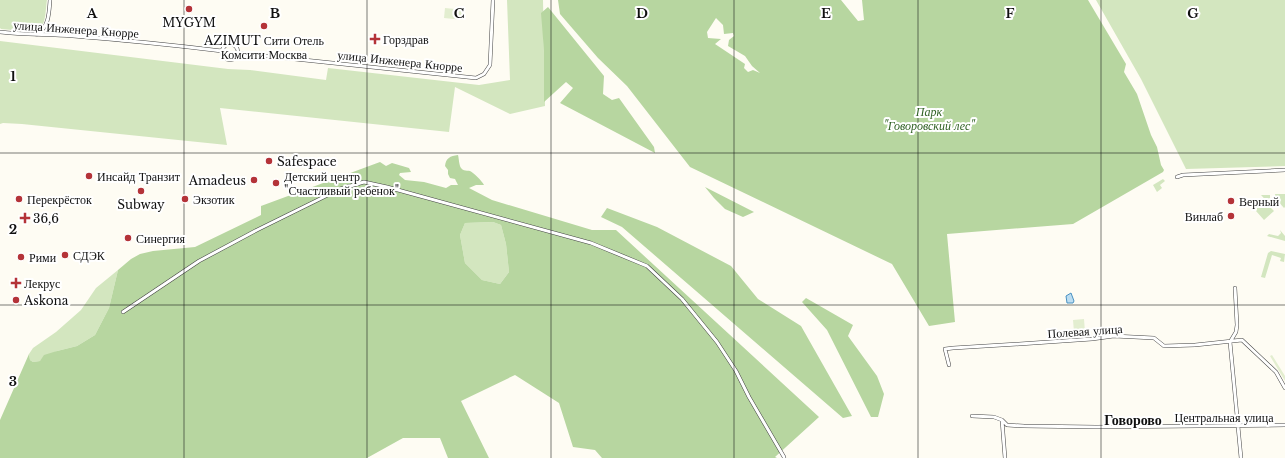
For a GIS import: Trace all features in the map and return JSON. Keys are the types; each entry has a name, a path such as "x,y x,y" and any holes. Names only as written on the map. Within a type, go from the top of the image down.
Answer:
{"street":[{"path":"37,35 42,32 46,26 50,0"},
{"name":"улица Инженера Кнорре","path":"238,53 476,78 484,74 490,65 492,0"},
{"name":"улица Инженера Кнорре","path":"0,31 37,35 100,38 222,51"},
{"name":"улица Инженера Кнорре","path":"227,44 232,44 237,47 238,53 235,58 230,60 225,58 222,51 227,44"},
{"path":"1177,177 1185,175 1285,170"},
{"path":"123,312 198,260 340,189 364,182 387,187 591,243 647,266 682,299 717,342 736,371 752,404 784,457"},
{"path":"1235,288 1237,325 1236,332 1230,342 1240,458"},
{"name":"Полевая улица","path":"949,365 945,349 953,348 1114,336 1154,338 1164,346 1242,340 1276,372 1285,388"},
{"name":"Центральная улица","path":"972,416 994,417 1007,424 1024,426 1044,425 1096,427 1285,425"},
{"path":"1002,420 1005,458"}],"green space":[{"path":"0,0 47,0 45,19 41,27 34,32 1,29"},
{"path":"507,0 543,0 545,106 510,114 455,87 449,132 220,108 227,145 22,124 0,124 0,41 326,80 328,68 479,85 510,80"},
{"name":"Парк \"Говоровский лес\"","path":"558,0 841,0 858,21 864,20 862,0 1088,0 1126,64 1124,72 1137,94 1164,170 1163,172 1073,224 947,234 955,322 929,326 892,264 690,167 627,86 598,58 560,14","holes":["716,18 723,25 724,34 733,33 734,36 729,40 728,46 745,56 752,66 760,73 753,70 748,72 744,68 745,64 715,44 721,39 708,38 707,32"]},
{"path":"1096,0 1285,0 1285,166 1186,169 1141,79"},
{"path":"548,7 604,76 603,94 612,100 619,98 654,147 655,153 560,103 573,88 566,82 544,102 544,51 541,13"},
{"path":"445,8 465,10 464,20 444,18"},
{"path":"458,155 461,168 472,172 484,185 476,185 469,188 492,200 592,230 616,230 819,417 775,457 777,458 602,458 595,450 573,447 559,403 515,375 461,401 489,458 448,458 440,438 403,438 367,458 0,458 0,420 29,354 30,360 33,362 40,361 44,355 77,346 95,335 109,308 118,270 131,259 140,254 153,251 195,247 261,215 261,206 380,162 386,166 392,163 409,168 411,172 400,173 399,175 405,180 424,182 446,188 451,185 458,185 455,179 450,178 448,170 445,166 447,159","holes":["493,222 501,225 506,244 509,272 500,284 482,280 465,263 460,235 465,223"]},
{"path":"1163,179 1165,181 1160,185 1162,188 1157,192 1153,185"},
{"path":"705,187 754,212 743,217 725,209"},
{"path":"1275,194 1285,194 1284,208 1276,199"},
{"path":"1261,195 1270,195 1270,202 1276,201 1279,205 1271,206"},
{"path":"1270,207 1274,211 1264,220 1256,211 1257,208"},
{"path":"607,208 657,227 731,266 758,299 801,326 852,416 843,418 622,227 601,217"},
{"path":"493,222 501,225 506,244 509,272 500,284 482,280 465,263 460,235 465,223"},
{"path":"1280,230 1285,236 1285,241 1267,236 1269,234 1278,236 1281,233"},
{"path":"1271,251 1285,254 1284,262 1280,261 1281,258 1272,255 1265,278 1261,277 1268,253"},
{"path":"118,270 109,308 95,335 77,346 57,351 40,361 33,362 30,360 29,354 33,348 56,332 81,310 96,288"},
{"path":"806,298 853,325 848,336 877,376 884,394 878,417 871,417 827,330 802,302"},
{"path":"1084,319 1085,332 1074,332 1073,320"},
{"path":"1272,355 1285,376 1285,381 1270,356"}],"water":[{"path":"1071,293 1074,301 1073,303 1067,303 1066,296"}],"place":[{"name":"MYGYM","path":"189,9"},
{"name":"AZIMUT Сити Отель Комсити Москва","path":"264,26"},
{"name":"Горздрав","path":"375,39"},
{"name":"Safespace","path":"269,161"},
{"name":"Инсайд Транзит","path":"89,176"},
{"name":"Amadeus","path":"254,180"},
{"name":"Детский центр \"Счастливый ребенок\"","path":"276,183"},
{"name":"Subway","path":"141,191"},
{"name":"Перекрёсток","path":"19,199"},
{"name":"Экзотик","path":"185,199"},
{"name":"Верный","path":"1231,201"},
{"name":"Винлаб","path":"1231,216"},
{"name":"36,6","path":"25,218"},
{"name":"Синергия","path":"128,238"},
{"name":"СДЭК","path":"65,255"},
{"name":"Рими","path":"21,257"},
{"name":"Лекрус","path":"16,283"},
{"name":"Askona","path":"16,300"}],"district":[{"name":"Говорово","path":"1133,420"}]}
